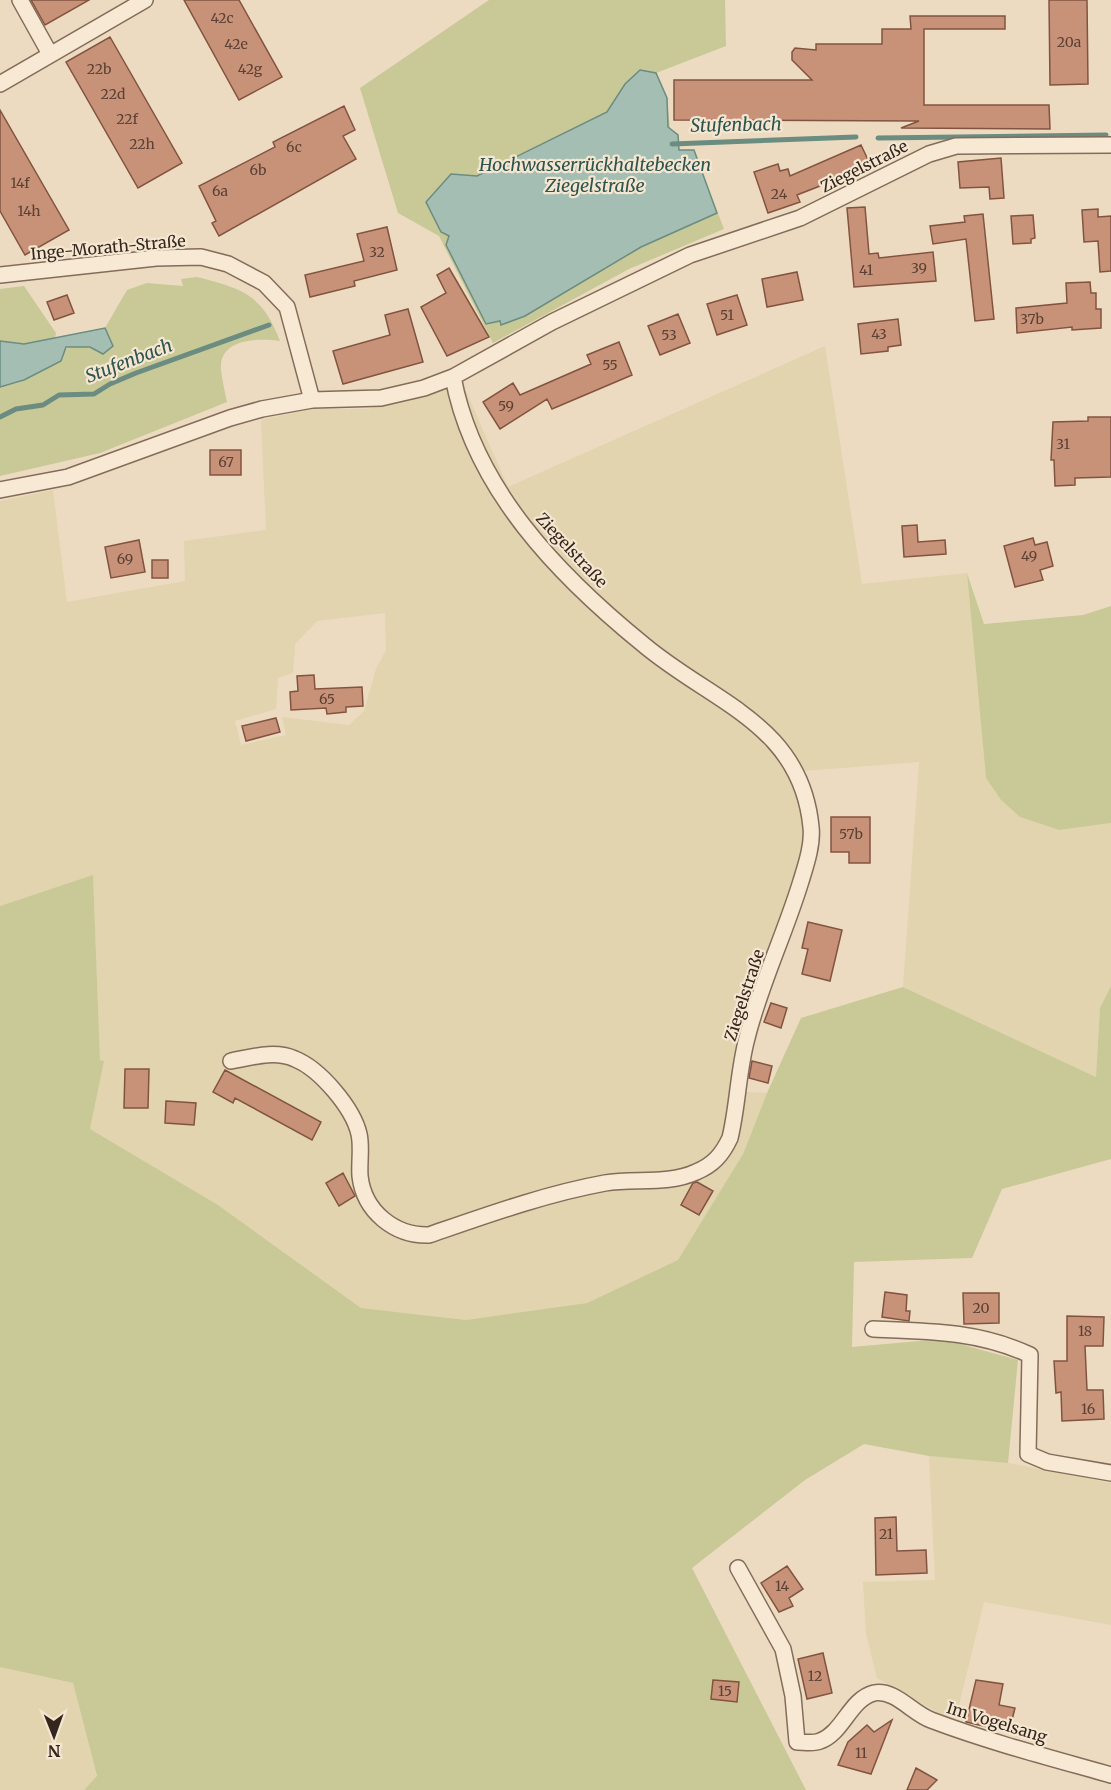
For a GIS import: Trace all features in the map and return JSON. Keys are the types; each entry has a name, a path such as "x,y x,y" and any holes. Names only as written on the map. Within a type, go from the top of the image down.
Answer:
{"street":[{"path":"20,0 50,54"},
{"path":"0,84 145,0"},
{"name":"Ziegelstraße","path":"0,490 68,477 249,412 312,400 381,398 424,388 453,377 552,322 690,255 800,218 929,153 956,146 1111,145"},
{"name":"Inge-Morath-Straße","path":"0,275 156,258 201,257 228,264 264,283 287,307 312,400"},
{"name":"Ziegelstraße","path":"231,1061 269,1054 295,1059 316,1074 337,1094 352,1116 359,1135 363,1190 376,1211 387,1224 417,1236 429,1235 568,1191 607,1183 671,1179 694,1174 711,1165 723,1153 730,1138 747,1038 807,862 812,829 804,789 790,759 769,736 748,717 646,647 608,615 512,512 489,475 470,437 459,405 453,377"},
{"path":"873,1329 963,1333 1003,1342 1030,1355 1028,1454 1047,1462 1111,1473"},
{"name":"Im Vogelsang","path":"738,1568 783,1649 793,1696 797,1742 819,1742 834,1733 860,1701 873,1693 886,1693 925,1718 965,1733 1111,1775"}],"shaded area":[{"path":"825,346 862,584 967,573 986,778 1001,800 1020,817 1059,830 1111,823 1111,986 1100,1009 1096,1077 903,987 919,762 791,772 804,815 801,862 734,1058 745,1092 767,1093 743,1154 678,1260 587,1303 466,1320 361,1308 218,1205 90,1129 104,1061 100,1060 93,876 0,906 0,501 53,490 67,602 185,581 184,541 266,530 261,420 311,409 368,409 461,380 508,487","holes":["385,613 386,650 376,669 364,711 349,725 282,717 286,735 241,745 235,721 276,709 278,678 293,673 295,644 317,621"]},
{"path":"929,1456 1008,1463 1111,1483 1111,1625 984,1602 955,1722 877,1678 866,1634 863,1582 935,1580"},
{"path":"0,1667 73,1683 97,1777 84,1790 0,1790"}],"green space":[{"path":"489,0 725,0 726,46 656,73 667,98 672,150 694,150 724,229 629,269 493,343 439,236 398,213 360,88"},
{"path":"197,277 227,285 249,296 266,313 280,341 252,340 242,342 226,351 221,369 227,402 100,453 0,476 0,387 23,381 67,348 77,346 104,353 113,346 105,328 127,290 147,283 183,286 181,279"},
{"path":"24,286 56,333 55,338 24,344 0,341 0,289"},
{"path":"967,573 984,624 1083,615 1111,606 1111,823 1059,830 1020,817 1001,800 986,778"},
{"path":"93,875 100,1060 104,1061 90,1129 218,1205 361,1308 466,1320 587,1303 678,1260 743,1154 767,1093 801,1018 903,987 1096,1077 1100,1008 1111,986 1111,1159 1002,1189 972,1258 854,1262 852,1347 942,1339 1018,1360 1008,1463 929,1456 864,1444 805,1480 692,1568 806,1790 84,1790 97,1776 73,1683 0,1667 0,906"}],"water":[{"name":"Hochwasserrückhaltebecken Ziegelstraße","path":"640,70 656,73 667,98 668,127 678,135 679,150 694,150 717,213 641,247 525,316 501,325 500,321 486,324 446,245 449,236 441,232 426,202 451,174 477,176 607,112 625,84"},
{"path":"105,328 113,346 103,354 90,347 66,347 61,361 24,380 0,387 0,341 24,344"}],"building":[{"path":"31,0 89,0 45,25"},
{"path":"184,0 239,0 282,77 239,100"},
{"path":"1049,0 1087,0 1088,84 1050,85"},
{"path":"910,16 1005,16 1005,29 924,29 924,105 1049,105 1050,129 901,128 919,121 674,120 674,80 812,80 792,60 792,52 795,48 816,50 816,44 882,44 882,29 911,29"},
{"path":"110,37 182,163 138,188 66,62"},
{"path":"344,106 355,130 343,136 356,159 219,236 212,223 216,221 199,186 275,147 273,142"},
{"path":"0,110 69,230 25,255 0,211"},
{"path":"861,145 871,166 797,195 800,202 768,213 754,172 778,164 780,171 788,169 790,176"},
{"path":"1001,158 1004,198 990,199 989,187 960,188 958,162"},
{"path":"865,207 869,254 878,253 879,258 933,252 936,281 854,287 847,208"},
{"path":"1098,209 1098,217 1111,216 1111,271 1100,272 1098,241 1084,242 1082,210"},
{"path":"983,214 994,319 975,321 966,239 933,244 930,226 965,222 964,216"},
{"path":"1033,215 1035,238 1031,239 1031,243 1013,244 1011,216"},
{"path":"387,227 397,270 354,281 355,286 310,297 305,275 364,261 357,234"},
{"path":"449,268 489,337 447,356 421,307 446,293 437,275"},
{"path":"797,272 803,300 767,307 762,279"},
{"path":"1090,282 1091,293 1096,293 1096,309 1101,309 1101,328 1072,330 1072,327 1017,333 1016,308 1067,303 1066,283"},
{"path":"67,295 74,313 54,320 47,302"},
{"path":"737,295 747,325 717,335 707,304"},
{"path":"408,309 423,362 343,384 333,351 390,335 385,315"},
{"path":"678,314 690,343 660,355 648,326"},
{"path":"898,319 901,345 888,347 888,351 861,354 858,324"},
{"path":"619,342 632,375 552,409 547,399 500,429 483,402 513,383 520,395 591,364 587,355"},
{"path":"1088,417 1111,417 1111,477 1075,478 1075,485 1055,486 1054,460 1051,460 1053,422 1088,421"},
{"path":"210,450 241,450 241,475 210,475"},
{"path":"917,525 918,542 945,540 946,554 904,557 902,526"},
{"path":"1033,538 1035,545 1047,542 1053,566 1040,570 1043,580 1015,587 1004,546"},
{"path":"139,540 145,572 111,578 105,547"},
{"path":"152,560 168,560 168,578 152,578"},
{"path":"314,675 315,689 362,687 363,706 346,707 346,712 327,714 326,708 291,710 290,692 298,691 297,676"},
{"path":"276,718 280,732 246,741 242,726"},
{"path":"831,817 870,817 870,863 849,863 849,852 831,852"},
{"path":"808,922 842,930 830,981 802,974 808,949 802,948"},
{"path":"771,1003 787,1008 781,1028 764,1022"},
{"path":"752,1061 772,1066 768,1083 749,1078"},
{"path":"125,1069 149,1069 148,1108 124,1108"},
{"path":"225,1070 321,1122 312,1140 235,1098 233,1103 213,1092"},
{"path":"166,1101 196,1103 194,1125 165,1123"},
{"path":"343,1173 355,1196 339,1206 326,1183"},
{"path":"697,1182 713,1191 699,1215 681,1205 693,1183"},
{"path":"885,1292 907,1295 906,1311 910,1311 909,1321 882,1317"},
{"path":"963,1293 999,1293 999,1323 964,1324"},
{"path":"1067,1316 1104,1317 1103,1346 1085,1346 1087,1390 1103,1390 1104,1419 1062,1421 1061,1392 1056,1393 1054,1361 1067,1361"},
{"path":"896,1517 897,1551 926,1550 927,1573 876,1575 875,1518"},
{"path":"787,1566 803,1589 789,1598 793,1606 779,1612 761,1583"},
{"path":"823,1653 832,1693 807,1699 798,1659"},
{"path":"713,1680 739,1682 737,1702 711,1699"},
{"path":"976,1680 1003,1684 999,1705 1015,1708 1009,1732 966,1722"},
{"path":"892,1720 871,1774 838,1765 848,1742 867,1725 874,1732"},
{"path":"916,1768 937,1780 927,1790 907,1790"}],"waterway":[{"name":"Stufenbach","path":"878,138 1106,135"},
{"name":"Stufenbach","path":"672,144 856,137"},
{"name":"Stufenbach","path":"0,417 16,409 43,405 59,395 94,394 136,373 269,325"}]}
